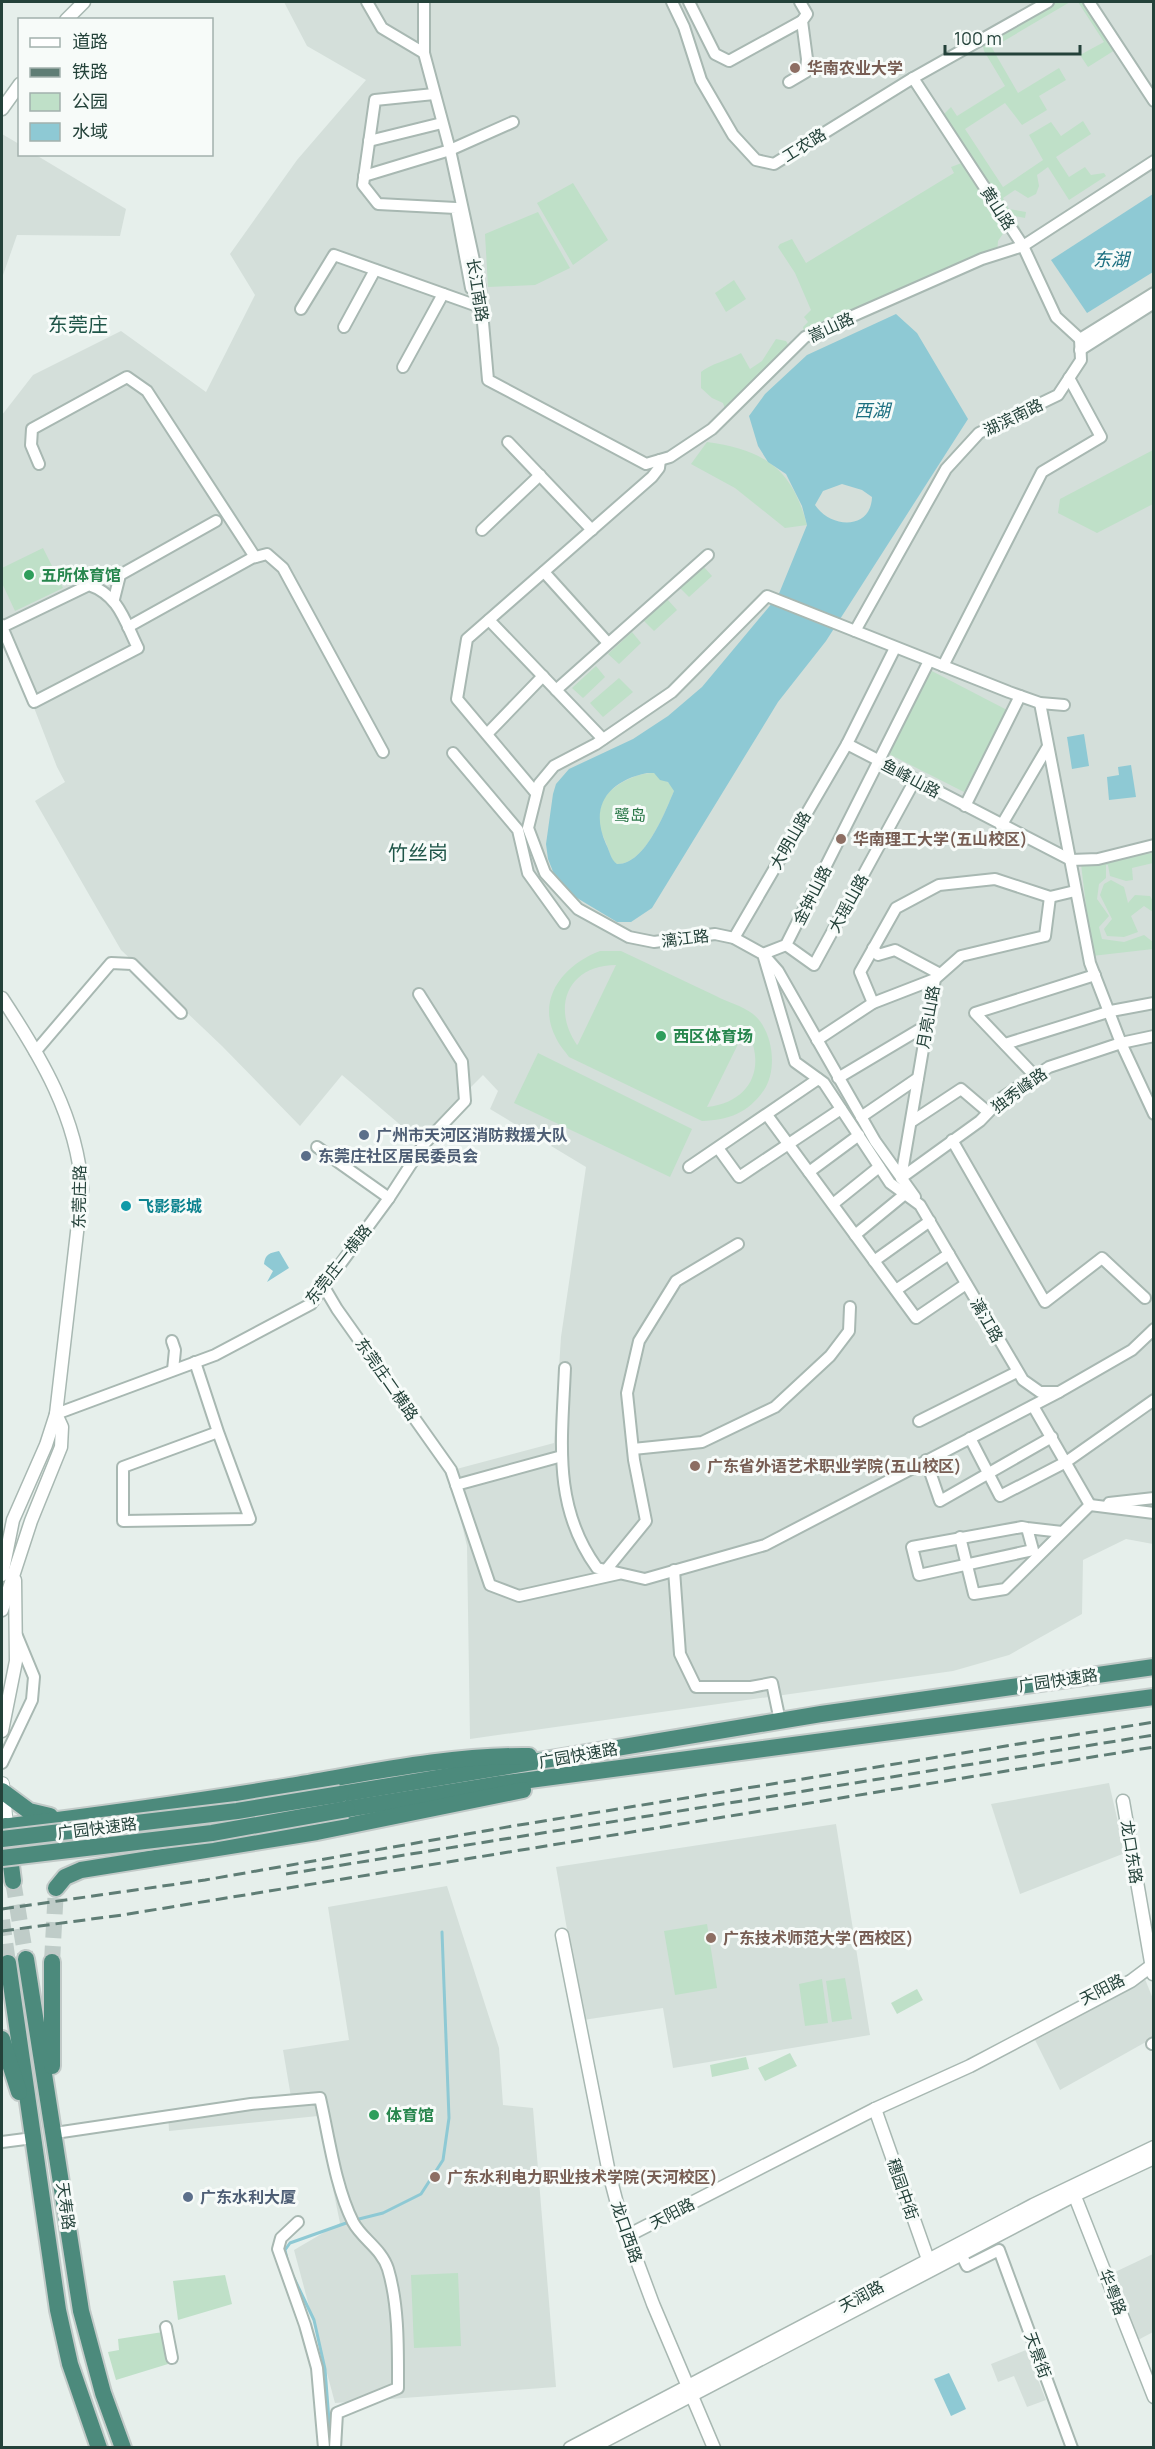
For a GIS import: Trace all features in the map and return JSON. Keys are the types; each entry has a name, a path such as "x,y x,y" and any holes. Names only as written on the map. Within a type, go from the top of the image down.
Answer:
{"highway":[{"name":"广园快速路","path":"3,1847 212,1833 344,1801 569,1756 780,1721 1154,1666"},
{"name":"广园快速路","path":"344,1801 446,1792 1154,1697"},
{"path":"2,1791 33,1812 69,1818 481,1757 569,1756"},
{"path":"56,1888 65,1877 81,1870 198,1853 444,1808 497,1797 570,1776"},
{"path":"192,1801 176,1812 172,1828 182,1844 198,1853"},
{"path":"125,1811 105,1822 99,1837 106,1851 131,1864"},
{"path":"3,1847 69,1818"},
{"path":"3,1847 69,1818"},
{"path":"3,1847 13,1881"},
{"name":"天寿路","path":"26,1959 81,2311 95,2368 123,2448"},
{"path":"52,1962 55,2133"},
{"name":"天寿路","path":"8,1963 50,2256 65,2343 99,2448"},
{"path":"2,2039 33,2138"},
{"path":"50,2256 72,2253"}],"main road":[{"path":"2,1784 3,1847"}],"street":[{"path":"68,18 84,2"},
{"path":"367,2 382,28 424,53"},
{"name":"长江南路","path":"424,2 424,53 450,150 480,288 488,380 646,464 665,459"},
{"name":"工农路","path":"672,2 684,27 701,80 733,135 756,160 774,164 913,78 1048,2"},
{"path":"689,2 715,54 729,61 802,21 807,14 800,2"},
{"path":"1089,2 1154,101"},
{"path":"789,82 806,72 807,60 802,21"},
{"name":"黄山路","path":"913,78 1023,246 1056,317 1080,344"},
{"path":"2,109 18,87"},
{"path":"434,94 375,100 363,185 378,204 456,208 471,288 480,288"},
{"path":"364,176 450,150 513,122"},
{"path":"369,141 442,123"},
{"name":"嵩山路","path":"665,459 712,429 805,337 982,259 1023,246 1154,161"},
{"path":"301,309 334,255 483,308"},
{"path":"344,327 375,270"},
{"path":"1080,344 1154,293"},
{"path":"403,367 443,294"},
{"path":"1080,344 1154,303"},
{"name":"湖滨南路","path":"855,631 946,469 979,433 1058,395 1081,360 1080,344"},
{"path":"39,464 31,446 32,429 127,377 147,391 255,557"},
{"path":"944,666 1042,472 1101,436 1069,378"},
{"path":"508,442 592,530"},
{"path":"536,793 457,699 466,639 652,477 665,459"},
{"path":"482,530 540,475"},
{"path":"114,599 120,574 216,521"},
{"path":"128,627 255,557 267,554 284,568 383,752"},
{"path":"556,690 708,555"},
{"path":"544,572 609,643"},
{"path":"89,585 104,590 114,599 138,648 34,702 2,626 89,585"},
{"name":"漓江路","path":"855,631 771,597 672,692 603,739 554,766 539,784 528,828 545,873 578,909 629,936 654,942 715,934 734,938 763,954 795,1062 818,1079 859,1135 890,1184 920,1205 1020,1376"},
{"path":"489,620 603,739"},
{"path":"855,631 1020,696 1040,703 1064,705"},
{"path":"847,744 896,648"},
{"name":"金钟山路","path":"786,945 929,661"},
{"path":"487,734 543,676"},
{"path":"965,806 1020,696"},
{"path":"1040,703 1090,963 1111,1011 1121,1043 1154,1114"},
{"name":"鱼峰山路","path":"847,744 1001,826 1071,860"},
{"name":"大明山路","path":"734,938 847,744"},
{"path":"1001,826 1047,748"},
{"path":"453,753 518,830 528,873 564,923"},
{"name":"大瑶山路","path":"786,945 814,965 915,780"},
{"path":"1071,860 1098,859 1154,845"},
{"path":"873,1003 860,972 896,908 939,885 995,879 1050,897 1075,891"},
{"name":"月亮山路","path":"901,1178 937,976 961,956 1045,936 1050,897"},
{"path":"786,945 763,954 778,971 861,1118 920,1205"},
{"path":"873,948 878,955 895,950 937,976"},
{"path":"35,1052 111,963 132,964 181,1013"},
{"path":"1035,1076 975,1013 1095,975"},
{"path":"817,1040 873,1003 937,976"},
{"name":"东莞庄一横路","path":"56,1414 214,1355 311,1304 389,1198 424,1144 465,1101 462,1062 418,994"},
{"name":"东莞庄路","path":"2,998 35,1052 73,1130 79,1154 82,1188 56,1414 46,1445 13,1520 2,1575"},
{"path":"1005,1044 1111,1011 1154,1003"},
{"path":"838,1078 927,1025"},
{"name":"独秀峰路","path":"901,1178 988,1112 1003,1097 1049,1067 1121,1043 1154,1036"},
{"path":"861,1118 918,1078"},
{"path":"689,1167 818,1079"},
{"path":"911,1122 961,1089 988,1112"},
{"path":"718,1148 739,1177 841,1109"},
{"path":"767,1115 916,1318 966,1284"},
{"path":"809,1172 859,1135"},
{"path":"952,1140 1045,1302 1102,1258 1145,1298"},
{"path":"317,1147 389,1198"},
{"path":"833,1204 879,1167"},
{"path":"855,1235 905,1194"},
{"path":"874,1261 930,1221"},
{"path":"606,1570 646,1521 633,1449 627,1393 639,1341 676,1281 738,1244"},
{"path":"896,1290 949,1254"},
{"name":"东莞庄二横路","path":"324,1287 337,1310 451,1470 490,1586 519,1596 620,1574"},
{"path":"633,1449 702,1442 775,1407 830,1356 849,1331 850,1307"},
{"path":"565,1368 562,1455 569,1515 581,1545 597,1568 645,1579 765,1545 1034,1406 1132,1350 1154,1329"},
{"path":"172,1341 175,1350 173,1370"},
{"path":"195,1362 250,1519 123,1521 123,1467 218,1432"},
{"path":"919,1421 1020,1376 1040,1392 1059,1392"},
{"path":"970,1438 1000,1496 1066,1462 1154,1400"},
{"path":"1034,1406 1090,1505"},
{"name":"东莞庄路","path":"2,1610 31,1521 61,1448 62,1426 56,1414"},
{"path":"926,1460 940,1501 1052,1437"},
{"path":"456,1485 562,1455"},
{"path":"960,1537 974,1594 1005,1589 1090,1505 1154,1498"},
{"path":"1090,1505 1154,1513"},
{"path":"1028,1528 1033,1551 919,1575 912,1547 960,1537 1028,1528 1062,1532"},
{"path":"2,1731 12,1686 17,1635 15,1569"},
{"path":"674,1570 680,1654 696,1687 751,1687 772,1683 780,1721"},
{"path":"2,1763 32,1700 34,1677 17,1635"},
{"name":"龙口东路","path":"1123,1801 1152,1968"},
{"name":"龙口西路","path":"562,1935 609,2173 627,2236 653,2304 692,2389 714,2448"},
{"name":"天阳路","path":"627,2236 909,2092 1022,2030 1152,1968"},
{"path":"55,2133 251,2104 320,2098 336,2170 354,2223 376,2248 388,2268 398,2361 398,2388 337,2413 335,2448"},
{"name":"穗园中街","path":"875,2109 930,2265"},
{"path":"2,2142 33,2138"},
{"name":"天润路","path":"930,2265 961,2254 1154,2147"},
{"name":"天润路","path":"570,2448 692,2389 1073,2191 1154,2158"},
{"name":"华粤路","path":"1073,2191 1154,2397"},
{"path":"298,2222 280,2238 278,2249 305,2325 317,2368 324,2448"},
{"name":"天景街","path":"961,2254 967,2266 999,2250 1072,2448"},
{"path":"166,2326 172,2358"},
{"name":"天润路","path":"591,2448 692,2389"}],"shaded area":[{"name":"华南理工大学(五山校区)","path":"284,2 1153,2 1153,1544 1126,1539 1083,1560 1082,1614 1009,1655 953,1671 470,1739 467,1546 449,1471 554,1443 561,1337 586,1167 490,1109 498,1091 483,1075 418,1140 342,1075 300,1126 222,1046 121,950 35,801 65,782 57,767 2,625 2,415 33,375 121,331 206,392 255,295 230,254 297,160 366,80 307,46"},
{"path":"2,134 18,143 18,156 38,156 126,209 120,236 17,235 2,278"},
{"path":"1109,1783 1125,1853 1020,1894 991,1804"},
{"name":"广东技术师范大学(西校区)","path":"836,1824 870,2035 673,2068 663,2008 583,2020 556,1867"},
{"name":"广东水利电力职业技术学院(天河校区)","path":"447,1886 499,2048 503,2105 533,2108 556,2387 335,2403 294,2250 340,2223 318,2116 169,2131 168,2111 291,2097 283,2050 349,2040 328,1907"},
{"path":"1145,1979 1153,1999 1153,2038 1060,2090 1034,2038"},
{"path":"1153,2254 1153,2332 1138,2340 1113,2273"},
{"path":"1026,2350 1046,2400 1027,2407 1014,2376 998,2382 991,2364"}],"green space":[{"path":"1048,2 1070,2 992,48 1018,93 1059,68 1066,80 1039,96 1047,110 1022,125 1005,103 965,129 1003,187 1043,160 1029,135 1051,122 1061,136 1083,121 1091,134 1056,157 1069,177 1085,167 1091,175 1104,173 1106,176 1069,200 1048,167 1037,175 1039,186 1036,194 1028,198 1015,190 1003,198 1009,209 1026,212 1025,218 1014,216 1021,230 1014,233 1009,225 998,241 997,254 805,337 803,327 808,322 804,317 811,310 795,273 778,247 780,244 792,239 806,263 954,173 951,167 967,161 939,119 951,107 957,116 1005,86 984,51 981,38"},
{"path":"1078,2 1089,2 1115,50 1088,67 1080,55 1104,42"},
{"path":"573,183 608,240 573,265 537,203"},
{"path":"538,212 570,268 535,285 488,287 485,234"},
{"path":"734,280 746,299 726,312 715,293"},
{"path":"776,339 786,341 792,351 727,415 723,403 712,398 701,388 701,372 741,353 750,369 762,361"},
{"path":"707,442 745,450 773,465 793,489 807,525 785,528 735,488 691,464"},
{"path":"1153,450 1153,504 1097,533 1058,513 1060,499"},
{"name":"五所体育馆","path":"43,548 63,588 15,611 2,583 2,568"},
{"path":"703,566 712,576 689,597 679,587"},
{"path":"667,599 677,610 654,631 644,621"},
{"path":"632,632 641,643 619,664 608,654"},
{"path":"596,666 605,677 583,698 572,688"},
{"path":"928,669 1007,710 964,792 885,752"},
{"path":"619,678 633,692 603,717 590,703"},
{"name":"鹭岛","path":"646,773 654,773 672,785 674,791 653,836 645,847 627,862 617,864 612,859 599,826 598,811 601,803 612,789 620,784"},
{"path":"1153,853 1153,863 1132,868 1133,880 1126,881 1110,876 1108,865 1106,865 1106,878 1099,884 1097,899 1109,916 1099,927 1102,939 1124,942 1144,935 1153,942 1153,949 1092,956 1081,864"},
{"path":"1111,880 1124,887 1128,903 1135,895 1150,896 1153,901 1153,912 1144,906 1131,916 1138,932 1124,937 1107,936 1104,929 1112,919 1100,895 1104,884"},
{"name":"西区体育场","path":"600,951 621,951 753,1014 765,1030 772,1061 768,1081 758,1098 737,1114 702,1121 569,1057 560,1046 550,1023 551,996 565,974 587,957","holes":["616,965 578,1044 577,1045 569,1031 565,1016 565,1003 569,991 576,980 586,972 599,967","746,1028 755,1056 755,1068 751,1080 745,1090 735,1098 707,1107"]},
{"path":"538,1053 692,1129 670,1177 514,1103"},
{"path":"707,1924 717,1988 675,1995 664,1931"},
{"path":"845,1978 852,2019 832,2022 826,1981"},
{"path":"822,1979 828,2023 805,2026 799,1984"},
{"path":"917,1989 923,2000 897,2014 891,2003"},
{"path":"790,2053 797,2066 765,2081 758,2068"},
{"path":"746,2057 749,2069 712,2077 710,2065"},
{"path":"458,2273 461,2346 414,2348 411,2275"},
{"path":"225,2275 232,2304 178,2320 173,2281"},
{"path":"163,2332 168,2364 116,2380 108,2352 119,2350 118,2339"}],"water":[{"name":"东湖","path":"1153,194 1153,272 1087,313 1051,260"},
{"name":"西湖","path":"896,314 917,333 968,419 826,641 778,702 652,908 631,922 617,922 572,895 554,874 548,859 546,844 556,784 569,769 633,739 668,716 702,687 778,596 807,525 802,506 786,474 768,462 758,446 749,416 765,394 807,355","holes":["842,484 862,490 872,497 870,508 865,516 858,520 840,522 822,513 815,505 823,491","647,773 654,773 660,780 668,782 674,791 653,836 645,847 627,862 617,864 611,857 601,830 601,807 612,789 622,782"]},
{"path":"1084,734 1089,766 1072,769 1067,737"},
{"path":"1131,765 1136,797 1109,800 1107,777 1119,775 1118,767"},
{"path":"279,1251 289,1268 267,1282 273,1271 264,1264 266,1258 271,1253"},
{"path":"949,2373 966,2409 951,2416 934,2379"}],"waterway":[{"path":"355,2220 383,2213 421,2194 443,2160 449,2118 442,1932"},
{"path":"287,2259 285,2250 290,2243 349,2222"},
{"path":"293,2276 314,2320 325,2369 331,2446"}],"tunnel":[{"path":"13,1881 26,1959"},
{"path":"52,1962 56,1888"},
{"path":"2,1920 8,1963"}],"railway":[{"path":"2,1909 205,1880 513,1826 1154,1722"},
{"path":"286,1874 1154,1735"},
{"path":"2,1931 122,1915 1154,1747"}],"place":[{"name":"华南农业大学","path":"795,68"},
{"name":"五所体育馆","path":"29,575"},
{"name":"华南理工大学(五山校区)","path":"841,839"},
{"name":"西区体育场","path":"661,1036"},
{"name":"广州市天河区消防救援大队","path":"364,1135"},
{"name":"东莞庄社区居民委员会","path":"306,1156"},
{"name":"飞影影城","path":"126,1206"},
{"name":"广东省外语艺术职业学院(五山校区)","path":"695,1466"},
{"name":"广东技术师范大学(西校区)","path":"711,1938"},
{"name":"体育馆","path":"374,2115"},
{"name":"广东水利电力职业技术学院(天河校区)","path":"435,2177"},
{"name":"广东水利大厦","path":"188,2197"}],"district":[{"name":"东莞庄","path":"78,325"},
{"name":"竹丝岗","path":"418,853"}]}
